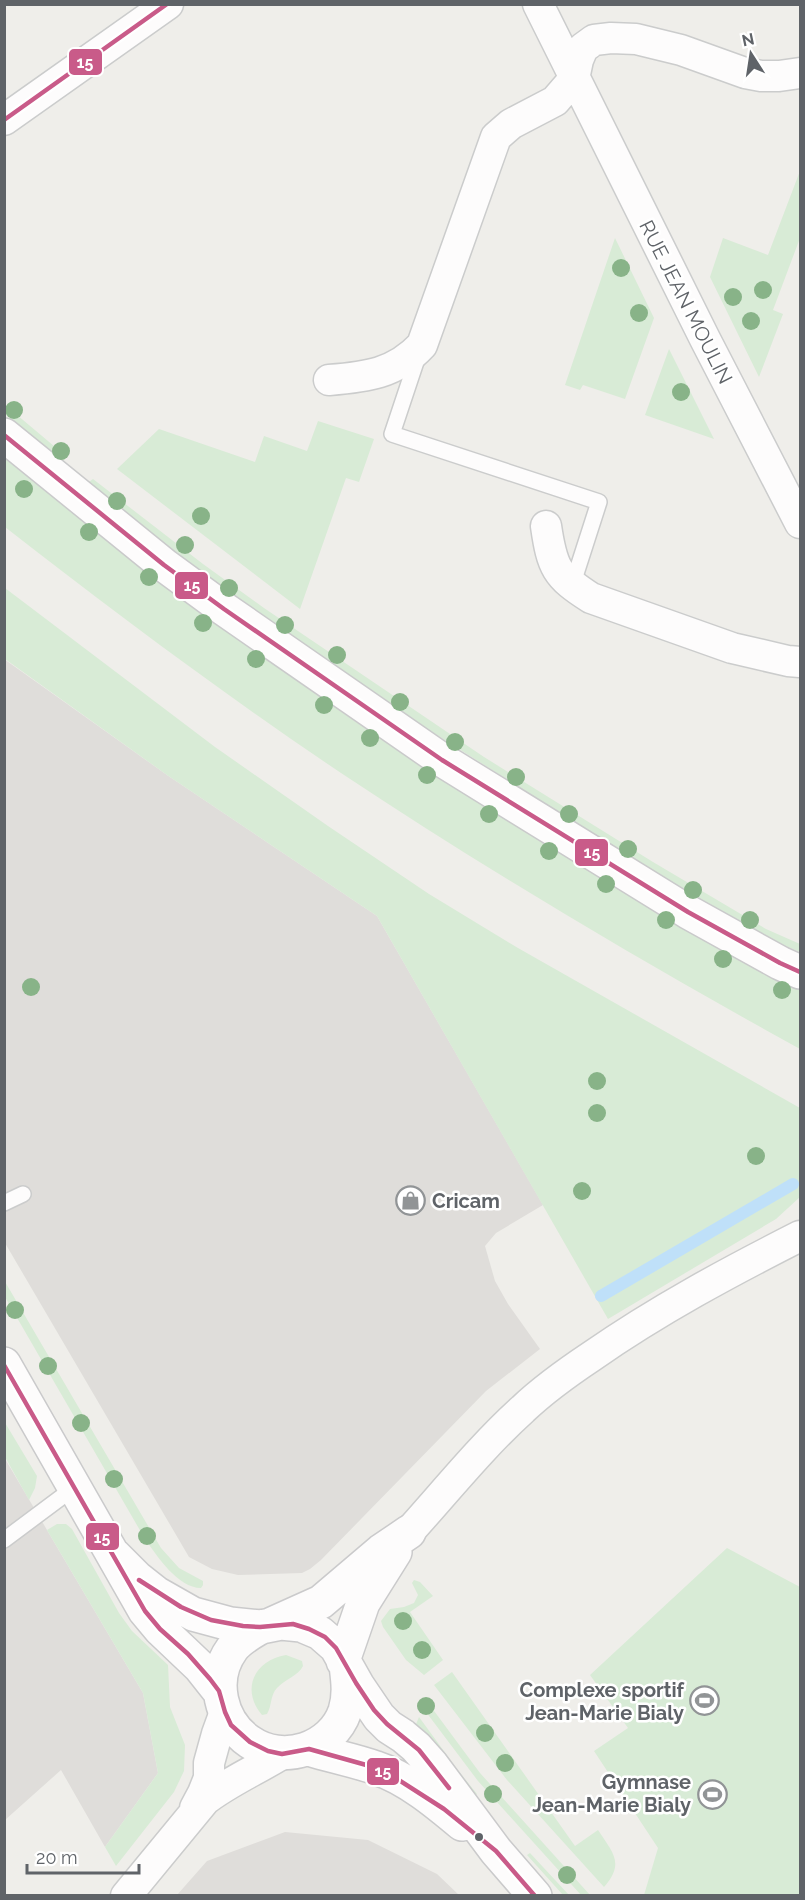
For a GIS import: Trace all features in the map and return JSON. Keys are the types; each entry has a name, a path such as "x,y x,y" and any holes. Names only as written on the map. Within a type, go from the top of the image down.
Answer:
{"street":[{"path":"4,120 168,4"},
{"name":"RUE JEAN MOULIN","path":"538,4 710,349 801,523"},
{"path":"329,381 368,377 386,370 413,354 422,345 496,137 511,124 555,101 574,79 583,48 594,40 636,39 670,47 744,73 761,76 801,73"},
{"path":"4,435 164,565 442,760 688,912 780,963 801,972"},
{"path":"546,526 553,559 561,576 591,598 732,648 801,662"},
{"path":"126,1896 190,1815 205,1800 220,1788 295,1751 325,1739 337,1726 345,1711 349,1690 344,1663 363,1603 409,1532 495,1435 525,1407 569,1372 621,1336 732,1270 801,1236"},
{"path":"4,1364 145,1611 160,1629 200,1667 222,1702 231,1725 250,1742 268,1751 295,1751 377,1768 391,1774 444,1809 496,1851"},
{"path":"190,1815 209,1778 209,1763 222,1702 220,1681 232,1648 243,1638 263,1627 321,1602 381,1551 409,1532"},
{"path":"114,1555 156,1593 193,1614 230,1624 263,1627 281,1623 302,1625 320,1633 336,1647 357,1686 380,1717 389,1727 416,1747 432,1765 496,1851 535,1896"}],"lane":[{"path":"422,345 392,434 599,502 572,586"},
{"path":"4,1203 23,1194"},
{"path":"4,1540 75,1487"}],"shaded area":[{"path":"4,659 167,775 377,916 543,1205 496,1233 485,1246 495,1281 508,1304 540,1349 486,1391 321,1560 302,1573 238,1575 212,1569 189,1557 5,1243"},
{"path":"4,1457 143,1693 158,1773 105,1847 61,1770 5,1820"},
{"path":"285,1832 368,1840 437,1874 459,1895 177,1895 207,1861"}],"green space":[{"path":"800,171 800,238 773,310 783,314 759,377 710,277 723,238 768,255"},
{"path":"615,238 654,318 625,399 583,385 580,390 565,385"},
{"path":"669,349 714,439 645,415"},
{"path":"4,404 67,457 62,462 5,414"},
{"path":"318,421 374,439 359,482 346,478 300,609 117,469 159,429 255,462 264,436 307,451"},
{"path":"4,458 127,556 353,720 582,866 757,970 800,990 800,1049 683,984 454,846 298,744 170,653 5,527"},
{"path":"93,479 264,608 484,757 766,929 800,944 800,952 762,936 649,869 413,720 198,570 86,484"},
{"path":"5,588 215,747 429,894 518,948 800,1108 800,1197 776,1219 608,1319 377,916 167,775 5,659"},
{"path":"4,1280 161,1548 179,1568 203,1581 201,1588 192,1587 176,1577 145,1539 5,1297"},
{"path":"4,1421 37,1476 35,1488 29,1500 5,1457"},
{"path":"57,1524 66,1524 72,1529 119,1613 132,1631 168,1665 170,1707 185,1745 184,1771 174,1792 116,1866 105,1847 158,1773 143,1693 47,1530"},
{"name":"Complexe sportif Jean-Marie Bialy","path":"727,1548 800,1587 800,1895 644,1895 658,1848 594,1751 628,1728 590,1675"},
{"path":"414,1580 420,1582 433,1596 410,1612 443,1660 424,1675 406,1660 381,1621 390,1609 414,1603 418,1595 412,1583"},
{"path":"286,1655 302,1661 303,1666 277,1688 267,1714 262,1715 252,1695 254,1677 266,1663"},
{"path":"452,1672 575,1846 598,1830 612,1852 615,1864 614,1871 604,1887 507,1780 434,1685"},
{"path":"426,1700 480,1773 590,1895 581,1895 478,1781 420,1704"},
{"path":"419,1717 477,1794 474,1797 414,1729"},
{"path":"530,1853 569,1895 563,1895 527,1855"}],"waterway":[{"path":"601,1296 793,1184"}],"transit line":[{"name":"15","path":"4,120 167,4"},
{"name":"15","path":"4,435 164,565 442,760 688,912 800,972"},
{"name":"15","path":"4,1365 145,1611 210,1679 219,1691 231,1725 250,1742 268,1751 282,1754 309,1749 377,1768 391,1775 444,1809 496,1851 535,1896"},
{"name":"15","path":"139,1580 181,1607 211,1620 260,1627 293,1624 325,1637 336,1648 374,1710 387,1724 419,1750 449,1788"}],"place":[{"name":"Cricam","path":"411,1201"},
{"name":"Complexe sportif Jean-Marie Bialy","path":"705,1701"},
{"name":"Gymnase Jean-Marie Bialy","path":"712,1794"}]}
